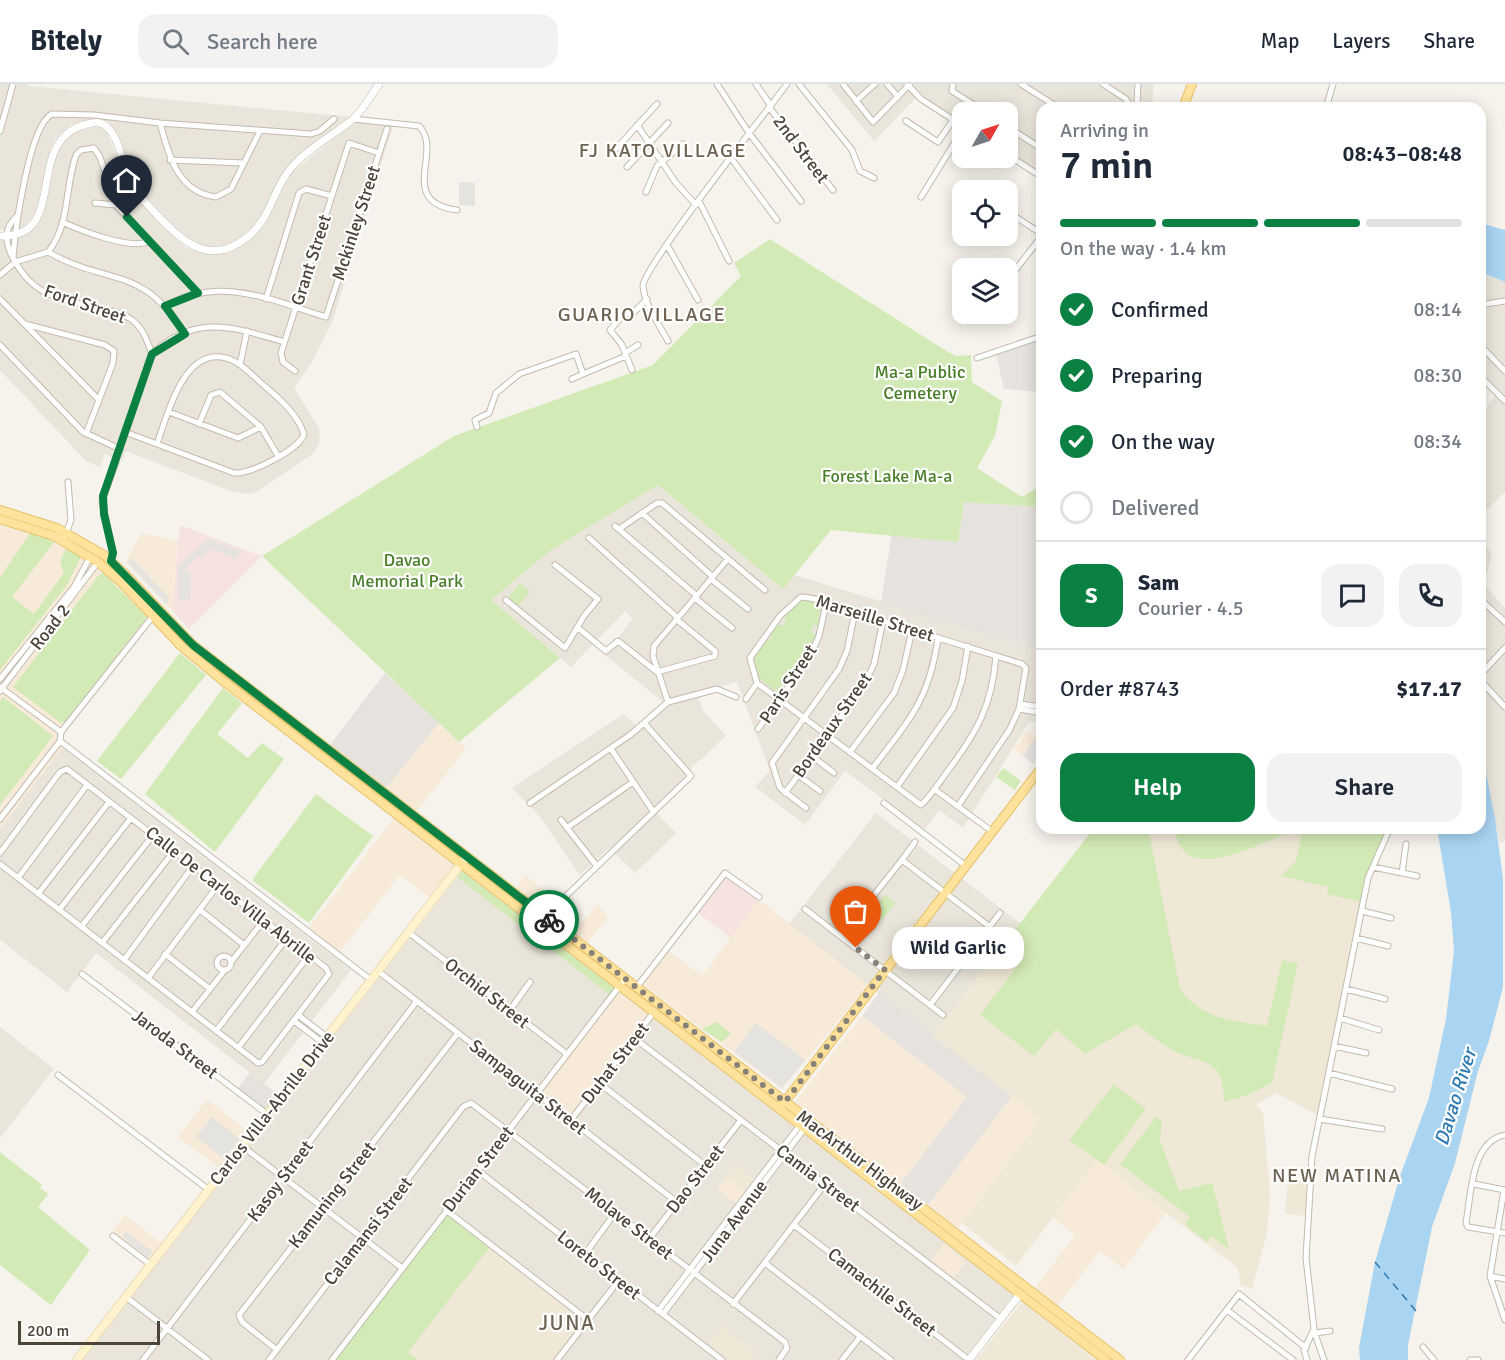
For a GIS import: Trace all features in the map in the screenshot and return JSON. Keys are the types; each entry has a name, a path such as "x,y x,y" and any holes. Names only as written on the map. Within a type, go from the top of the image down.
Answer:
{"main road":[{"path":"1185,102 1192,84"},
{"name":"MacArthur Highway","path":"0,510 65,536 97,558 186,651 272,712 542,919 919,1210 1020,1294 1106,1360"},
{"name":"MacArthur Highway","path":"0,519 65,536 97,558 111,561 193,645 272,712"},
{"path":"782,1105 1036,775"},
{"name":"Carlos Villa-Abrille Drive","path":"77,1360 464,860"},
{"name":"MacArthur Highway","path":"622,982 636,988 657,1009"},
{"name":"MacArthur Highway","path":"782,1105 802,1127 919,1210"},
{"name":"MacArthur Highway","path":"948,1233 1120,1360"}],"street":[{"path":"0,131 13,84"},
{"path":"3,236 15,236 28,229 39,215 58,141 72,129 101,123 109,128 129,180 138,194 182,240 193,247 209,251 227,249 251,234 261,224 289,169 353,119 379,84"},
{"path":"717,84 749,133 801,201"},
{"name":"2nd Street","path":"756,84 833,190"},
{"path":"668,341 647,299 644,279 697,203 787,84"},
{"path":"799,84 852,150 860,171 874,178"},
{"path":"843,84 873,122 908,85 921,99 952,120 938,142 906,121"},
{"path":"856,101 875,84"},
{"path":"887,84 898,97"},
{"path":"1021,84 1050,102"},
{"path":"1137,102 1138,84"},
{"path":"1328,102 1333,84"},
{"path":"1105,85 1128,102"},
{"path":"952,87 972,102"},
{"path":"614,151 657,104"},
{"path":"14,260 16,217 41,125 49,116 94,115 160,123 315,133 334,119"},
{"path":"353,119 419,126 425,138 423,180 426,192 436,203 457,210"},
{"path":"160,123 170,160 182,179 202,193 216,197 231,189 260,131"},
{"path":"627,167 668,123"},
{"path":"637,125 662,162 697,203 729,261"},
{"name":"Mckinley Street","path":"296,308 326,317 387,129"},
{"path":"1018,133 1036,145"},
{"name":"Grant Street","path":"284,342 349,143 379,153"},
{"path":"646,192 654,171 683,144"},
{"path":"921,197 952,146"},
{"path":"48,252 58,236 62,222 74,159 81,150 92,148 98,152 116,205 198,293"},
{"path":"731,158 777,220"},
{"path":"170,160 244,163"},
{"path":"1018,161 1036,173"},
{"path":"267,299 299,193 306,189 332,196"},
{"path":"96,203 116,205"},
{"path":"3,236 16,217"},
{"path":"1018,219 1036,231"},
{"path":"62,222 127,242 142,245 148,241"},
{"name":"Ford Street","path":"3,236 14,260 28,281 44,294 118,314 133,321 145,334 152,354"},
{"path":"1018,266 1036,243"},
{"path":"667,245 698,300"},
{"path":"0,275 14,260 48,252 81,268 131,281 145,288 165,306 185,334"},
{"path":"165,306 198,293 226,290 296,308"},
{"path":"0,299 99,400"},
{"path":"632,370 610,330 624,314 633,313 647,299"},
{"path":"1486,304 1505,301"},
{"path":"24,324 112,349 114,358 86,434"},
{"path":"111,561 113,553 108,541 102,501 152,354 185,334 219,325 284,342 282,359 295,371"},
{"path":"240,365 247,331"},
{"path":"977,358 1036,338"},
{"path":"0,345 86,434 120,447"},
{"path":"572,379 625,355 638,345"},
{"path":"1486,350 1505,371"},
{"path":"477,427 476,420 489,413 496,393 522,371 576,354 583,374"},
{"path":"125,432 157,444 240,474 252,472 278,456 302,439 303,431 287,405 240,365 220,357 207,359 191,370 180,382 157,444"},
{"path":"1486,382 1505,401"},
{"path":"199,423 209,398 217,392 223,393 261,427 278,456"},
{"path":"169,412 238,438 261,427"},
{"path":"65,536 71,514 68,482"},
{"path":"732,628 617,527 660,503 765,590"},
{"path":"642,513 748,609"},
{"path":"589,538 716,654 712,658 658,672"},
{"path":"97,558 108,541"},
{"name":"Road 2","path":"1,689 97,558"},
{"path":"668,702 658,672 654,646 727,560"},
{"path":"506,600 563,649 598,599 555,565"},
{"name":"Marseille Street","path":"757,683 750,658 780,616 801,597 968,646 1025,666 1019,706 1004,740 958,806"},
{"name":"Paris Street","path":"758,729 813,652 826,604"},
{"path":"1486,605 1505,622"},
{"path":"806,808 779,785 771,765 839,669 847,651 855,612"},
{"path":"1,817 60,741 61,732 153,616"},
{"name":"Bordeaux Street","path":"785,792 870,673 883,621"},
{"path":"577,627 606,651 618,641 658,672"},
{"name":"Road 2","path":"0,679 46,628"},
{"path":"850,752 894,693 903,670 912,630"},
{"path":"872,769 924,695 934,668 938,638"},
{"path":"897,787 953,708 962,681 968,646"},
{"path":"1486,671 1505,648"},
{"path":"746,699 757,683 921,804 974,735 984,717 995,678 996,656"},
{"path":"1486,685 1505,707"},
{"path":"1,689 61,732"},
{"path":"530,803 611,749 668,702 717,689 736,697"},
{"path":"1019,706 1036,707"},
{"path":"1019,706 1036,711"},
{"path":"542,919 691,776 644,723"},
{"path":"60,741 371,980"},
{"path":"611,749 653,811"},
{"path":"812,756 834,772"},
{"name":"Calle De Carlos Villa Abrille","path":"0,853 62,770 69,770 329,972 261,1063 256,1062 0,864"},
{"path":"798,775 820,791"},
{"path":"568,826 633,782"},
{"path":"18,878 87,784"},
{"path":"934,789 993,832"},
{"path":"38,894 110,802"},
{"path":"884,803 966,866"},
{"path":"59,910 131,818"},
{"path":"561,820 568,826 596,865"},
{"path":"1324,1360 1314,1331 1306,1258 1312,1156 1362,911 1373,867 1387,834"},
{"path":"81,927 153,835"},
{"path":"841,936 915,842"},
{"path":"1402,873 1406,844"},
{"path":"102,943 174,851"},
{"path":"901,860 990,927"},
{"path":"124,960 193,866"},
{"path":"1373,867 1417,876"},
{"path":"636,988 725,873 759,897"},
{"path":"148,978 218,885"},
{"path":"200,909 244,945"},
{"path":"805,909 943,1014"},
{"path":"1362,911 1391,918"},
{"path":"930,1005 1000,913"},
{"path":"192,1012 225,970 230,967 231,962 264,920"},
{"name":"Orchid Street","path":"408,932 567,1054"},
{"path":"216,1031 288,938"},
{"path":"1356,938 1388,946"},
{"path":"165,954 210,989"},
{"path":"238,1048 309,955"},
{"path":"225,970 219,968 218,960 225,956 231,962"},
{"name":"Sampaguita Street","path":"378,971 678,1203"},
{"name":"Jaroda Street","path":"82,974 267,1114"},
{"path":"510,1010 530,982"},
{"name":"Durian Street","path":"332,1360 622,982"},
{"path":"1346,988 1385,999"},
{"name":"Kasoy Street","path":"143,1360 417,1001"},
{"name":"Duhat Street","path":"571,1120 657,1009"},
{"path":"298,1015 314,1027 325,1040"},
{"path":"1340,1018 1379,1030"},
{"path":"294,1021 310,1033 325,1040"},
{"path":"310,1033 314,1027"},
{"name":"Kamuning Street","path":"277,1350 242,1322 239,1315 458,1033"},
{"name":"Camia Street","path":"634,1038 1001,1319"},
{"path":"1334,1046 1366,1053"},
{"path":"1329,1073 1392,1089"},
{"path":"58,1075 209,1190"},
{"path":"599,1083 706,1166"},
{"name":"Molave Street","path":"468,1104 475,1105 508,1130 787,1346 778,1360"},
{"name":"Calamansi Street","path":"269,1360 468,1104"},
{"path":"1320,1119 1382,1129"},
{"name":"Dao Street","path":"650,1239 741,1120"},
{"name":"Juna Avenue","path":"661,1313 802,1127"},
{"path":"1505,1136 1493,1138 1483,1148 1467,1225 1505,1233"},
{"path":"242,1146 402,1268"},
{"name":"Loreto Street","path":"477,1170 661,1313 714,1358 722,1360"},
{"path":"733,1304 825,1184"},
{"path":"1474,1184 1505,1190 1490,1276 1505,1320"},
{"path":"447,1210 588,1320"},
{"path":"585,1254 615,1213"},
{"name":"Camachile Street","path":"794,1225 969,1360"},
{"path":"113,1236 151,1265"},
{"path":"765,1263 891,1360"},
{"path":"1490,1276 1505,1279"},
{"path":"557,1360 619,1280"},
{"path":"969,1360 1020,1294"},
{"path":"1188,1360 1239,1294 1306,1348"},
{"path":"126,1297 208,1360"},
{"path":"1227,1310 1293,1360"},
{"path":"1314,1331 1330,1331"},
{"path":"1307,1360 1306,1348 1314,1331"},
{"path":"842,1360 860,1337"},
{"path":"1423,1347 1434,1360"},
{"path":"1470,1360 1478,1360"}],"shaded area":[{"path":"0,84 29,84 29,86 350,117 291,162 258,222 241,237 226,245 210,247 195,244 177,231 135,184 112,126 97,119 71,125 55,139 50,150 36,213 24,227 10,231 0,230"},
{"path":"827,84 904,84 916,98 874,141"},
{"path":"910,84 1154,84 1152,102 1036,102 1036,169 1018,157 1018,102 952,102 952,116 919,94"},
{"path":"355,122 393,126 333,320 313,360 294,388 319,428 320,441 314,453 256,492 249,494 233,492 126,451 122,461 105,454 100,467 86,461 0,370 0,240 19,238 37,226 47,199 59,147 74,132 97,126 106,130 126,182 135,196 186,248 209,254 228,252 253,237 264,226 292,172"},
{"path":"459,182 475,183 475,206 459,205"},
{"path":"1486,274 1505,282 1505,492 1486,511 1486,409 1497,393 1486,384"},
{"path":"1036,340 1036,392 1004,389 996,354"},
{"path":"658,485 783,589 794,575 1036,648 1036,722 1030,721 963,828 939,810 924,830 845,771 805,825 755,787 770,771 737,682 697,693 703,710 726,736 689,770 695,776 656,812 676,833 635,873 609,848 580,875 538,814 512,788 624,714 636,725 663,702 604,654 633,619 625,611 571,667 491,600 551,550"},
{"path":"964,502 1036,507 1036,648 881,602 892,534 958,542"},
{"path":"0,523 54,542 81,557 114,582 151,622 61,737 67,742 0,829"},
{"path":"180,525 262,556 189,629 172,610"},
{"path":"141,533 178,541 172,610 126,562"},
{"path":"208,539 242,551 235,559 211,548 201,557 199,555 185,569 191,575 190,599 179,602 178,567"},
{"path":"1486,546 1492,554 1486,576"},
{"path":"132,558 170,599 166,604 127,562"},
{"path":"1486,586 1505,608 1505,841 1499,843 1486,774"},
{"path":"385,673 439,723 386,788 330,745"},
{"path":"439,723 466,749 417,811 386,788"},
{"path":"1027,731 1036,735 1036,759 1033,764 1014,749"},
{"path":"1036,737 1036,759 1033,764 1023,756"},
{"path":"62,747 351,970 264,1084 96,953 67,992 0,940 0,829"},
{"path":"876,813 1020,923 933,1036 789,924"},
{"path":"394,818 455,865 430,898 400,875 339,953 308,929"},
{"path":"1089,834 1385,834 1366,878 1318,1115 1276,1093 1256,1104 1263,1113 1270,1192 1267,1233 1252,1289 1241,1285 1238,1268 1097,1160 1016,1266 962,1223 1042,1118 933,1036"},
{"path":"462,871 1014,1295 964,1360 83,1360"},
{"path":"525,875 557,900 544,912 515,889"},
{"path":"726,876 759,900 731,938 698,913"},
{"path":"759,900 868,985 782,1089 643,985 669,951 702,976"},
{"path":"598,904 608,918 587,943 573,932"},
{"path":"619,992 648,1014 571,1116 541,1093"},
{"path":"879,993 1013,1095 928,1205 900,1184 967,1097 862,1016"},
{"path":"862,1016 967,1097 900,1184 795,1102"},
{"path":"756,1023 805,1060 782,1088 734,1051"},
{"path":"0,1027 54,1069 0,1138"},
{"path":"250,1073 279,1095 266,1111 237,1089"},
{"path":"1013,1095 1043,1118 958,1228 928,1205"},
{"path":"207,1099 251,1134 222,1170 178,1137"},
{"path":"212,1117 240,1139 224,1159 196,1137"},
{"path":"1097,1160 1166,1213 1123,1269 1100,1251 1057,1306 1035,1288 1075,1235 1053,1218"},
{"path":"735,1165 755,1180 746,1192 726,1177"},
{"path":"726,1177 746,1192 737,1204 717,1189"},
{"path":"1288,1180 1307,1181 1305,1216 1285,1214"},
{"path":"125,1215 163,1244 150,1261 112,1232"},
{"path":"126,1232 153,1252 148,1258 122,1237"},
{"path":"944,1244 966,1262 954,1278 931,1260"},
{"path":"489,1248 583,1322 553,1360 418,1360 407,1352"},
{"path":"1022,1302 1065,1335 1097,1360 976,1360"},
{"path":"722,1326 755,1352 748,1360 731,1360 709,1343"}],"green space":[{"path":"770,239 948,352 956,356 971,355 972,382 1002,401 995,436 977,468 1022,497 1036,488 1036,507 964,502 958,542 831,530 783,589 658,485 551,550 491,600 560,658 459,742 262,556 454,436 653,365 741,276 734,263"},
{"path":"31,532 54,542 12,597 34,614 64,573 60,562 66,548 81,557 67,585 0,670 0,577"},
{"path":"103,573 147,617 66,721 61,723 13,687 98,576"},
{"path":"520,583 530,592 518,606 508,598"},
{"path":"803,599 821,605 818,626 813,625 811,633 816,635 811,650 802,665 797,662 793,668 797,671 778,693 758,677 752,656 764,642 772,638 770,636 779,624 782,626 787,621 784,618"},
{"path":"180,653 206,675 121,779 97,761"},
{"path":"223,688 242,703 217,734 248,758 262,743 284,759 215,852 145,794"},
{"path":"3,697 53,736 0,805 0,702"},
{"path":"1003,768 1021,781 1015,790 996,777"},
{"path":"316,794 373,836 309,923 252,880"},
{"path":"1089,834 1149,834 1180,989 1198,1007 1219,1017 1267,1026 1282,960 1298,964 1272,1083 1248,1095 1224,1102 1220,1076 1215,1069 1209,1064 1170,1049 1136,1024 1085,1054 1056,1029 1034,1056 980,1015 1025,956 1006,941"},
{"path":"1177,834 1283,834 1236,854 1219,858 1203,859 1189,855 1180,845"},
{"path":"1302,834 1386,834 1362,902 1327,894 1328,887 1281,876 1296,861"},
{"path":"462,871 614,988 609,994 457,877"},
{"path":"885,895 895,903 882,920 872,912"},
{"path":"717,1022 731,1033 722,1042 702,1029"},
{"path":"1112,1083 1146,1109 1104,1165 1069,1140 1113,1086"},
{"path":"1156,1117 1162,1121 1160,1141 1179,1191 1212,1183 1229,1249 1211,1236 1207,1242 1185,1224 1190,1217 1120,1164"},
{"path":"0,1152 42,1185 40,1188 48,1194 38,1207 90,1250 51,1305 0,1265"},
{"path":"447,1215 489,1248 408,1352 418,1360 335,1360"}],"water":[{"path":"1486,225 1505,230 1505,282 1486,274"},
{"name":"Davao River","path":"1486,772 1503,879 1503,987 1489,1041 1478,1071 1455,1163 1432,1227 1408,1345 1408,1360 1360,1360 1359,1348 1375,1262 1400,1176 1429,1098 1446,1019 1454,951 1451,912 1438,834 1486,834"}],"ferry route":[{"path":"1375,1262 1416,1311"}],"way so far":[{"path":"549,920 785,1102 885,970 856,948"}],"place":[{"name":"Wild Garlic","path":"856,948"}],"district":[{"name":"FJ KATO VILLAGE","path":"663,150"},
{"name":"GUARIO VILLAGE","path":"642,314"},
{"name":"NEW MATINA","path":"1337,1175"},
{"name":"JUNA","path":"567,1323"}],"route":[{"path":"127,217 198,293 165,306 185,334 161,346 152,354 118,459 114,463 105,489 102,501 108,541 113,553 111,561 193,645 549,920"}],"park label":[{"name":"Ma-a Public Cemetery","path":"920,382"},
{"name":"Forest Lake Ma-a","path":"887,476"},
{"name":"Davao Memorial Park","path":"407,570"}]}
